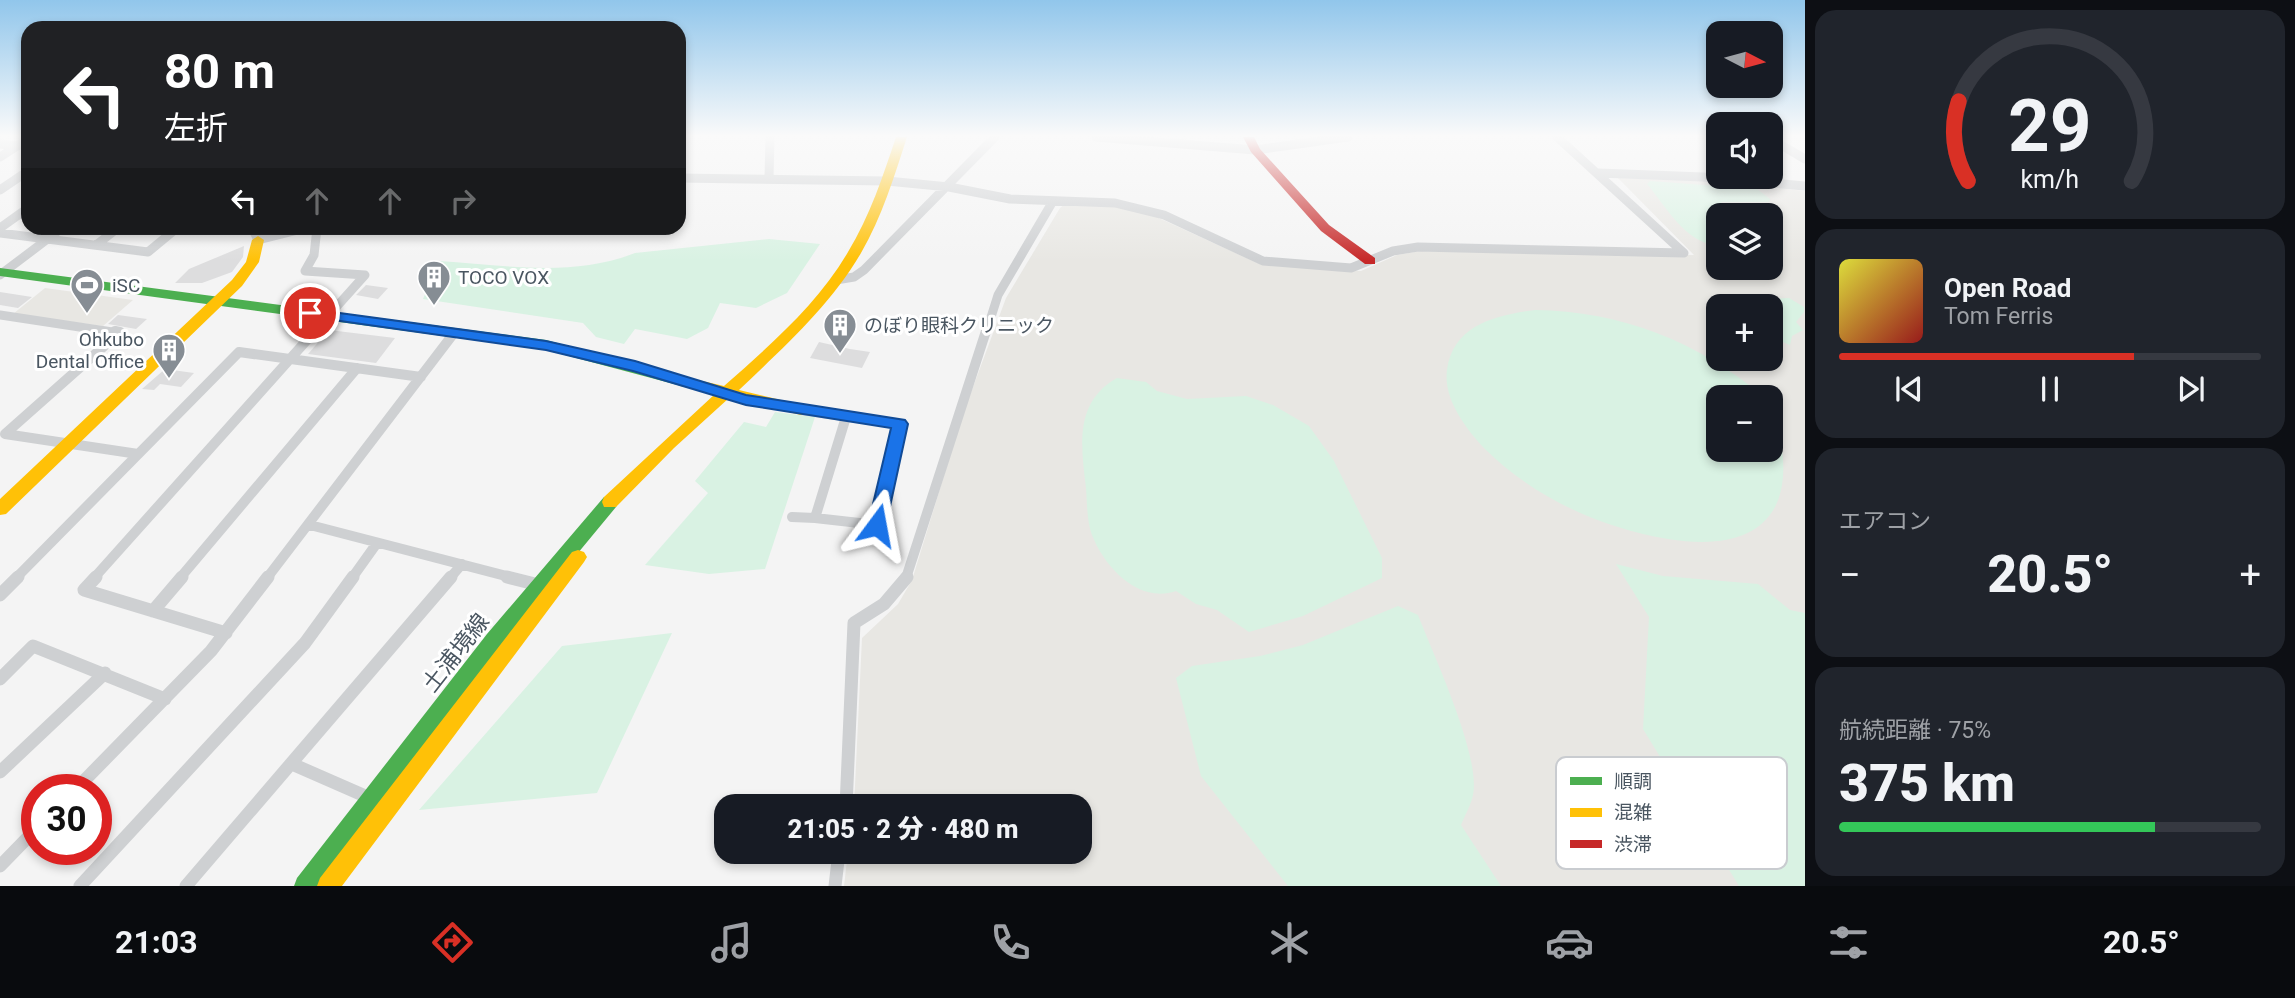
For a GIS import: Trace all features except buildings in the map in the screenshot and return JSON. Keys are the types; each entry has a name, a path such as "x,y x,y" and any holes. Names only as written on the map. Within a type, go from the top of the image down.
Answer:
{"street":[{"path":"0,190 17,178"},
{"path":"783,178 887,181 950,187 1010,199 1098,201 1137,207 1188,225 1263,261 1343,268 1358,267 1393,251 1418,247 1684,253 1605,178"},
{"path":"836,280 854,276 864,270 958,178"},
{"path":"1282,178 1325,228 1370,261"},
{"path":"1718,178 1805,186"},
{"path":"836,280 865,234 887,181"},
{"path":"847,794 854,623 874,615 893,598 907,577 998,295 1053,201"},
{"path":"0,231 21,214"},
{"path":"0,231 21,235"},
{"path":"24,235 148,252 169,235"},
{"path":"1,273 52,235"},
{"path":"96,245 109,235"},
{"path":"0,509 246,272 256,253 255,235"},
{"path":"226,633 84,590 293,360 365,275 305,271 314,255 316,235"},
{"path":"1,273 454,333 582,353 721,393 801,410 900,424 877,525 792,517"},
{"name":"土浦境線","path":"305,886 539,585 614,498 721,393 768,354 836,280"},
{"path":"0,315 120,332 5,434 138,454"},
{"path":"91,774 226,633 454,333"},
{"path":"0,595 239,352 421,377"},
{"path":"153,611 357,368"},
{"path":"815,518 846,417"},
{"name":"土浦境線","path":"328,886 571,565 626,501 655,457"},
{"path":"310,525 539,585"},
{"path":"80,886 305,643 377,543"},
{"path":"186,886 462,564"},
{"path":"0,679 33,646 165,699"},
{"path":"0,772 105,673"},
{"path":"292,764 372,799"},
{"path":"0,866 21,844"},
{"path":"835,886 838,864"}],"shaded area":[{"path":"1618,178 1706,181 1706,189 1805,191 1805,886 844,886 847,864 1092,864 1092,794 855,794 862,638 898,604 912,580 963,414 1006,298 1060,208 1065,204 1118,207 1150,214 1262,265 1361,271 1397,255 1421,251 1694,255"},
{"path":"45,288 133,300 103,326 13,314"}],"green space":[{"path":"1650,181 1706,185 1706,189 1757,189 1770,199 1769,202 1706,203 1706,243 1687,232 1647,184"},
{"path":"769,239 820,244 787,293 756,308 720,303 708,328 687,339 635,329 624,344 596,337 583,323 423,299 439,261 562,268 611,261 635,253"},
{"path":"1783,298 1789,298 1804,307 1804,312 1796,322 1803,330 1792,336 1790,345 1783,342"},
{"path":"1535,310 1567,312 1628,323 1657,333 1706,356 1706,371 1729,371 1739,378 1748,385 1706,385 1706,462 1782,462 1780,495 1770,515 1754,530 1731,539 1703,542 1668,539 1593,518 1546,496 1524,482 1485,449 1464,423 1452,402 1447,381 1451,355 1458,342 1479,325 1506,315"},
{"path":"1117,378 1146,382 1157,391 1187,399 1246,396 1273,405 1309,426 1334,461 1382,558 1382,578 1303,616 1249,632 1217,610 1196,604 1176,591 1162,594 1149,592 1125,580 1105,559 1092,535 1088,518 1082,441 1087,412 1093,399"},
{"path":"775,412 815,417 765,569 709,574 645,565 708,493 695,481 744,422 766,427"},
{"path":"1616,564 1663,576 1758,584 1790,610 1805,613 1805,886 1739,886 1729,869 1787,869 1787,757 1660,757 1643,729 1649,617"},
{"path":"1398,606 1418,615 1454,705 1474,778 1472,799 1461,825 1501,886 1288,886 1201,776 1176,678 1192,666 1260,656 1303,645"},
{"path":"672,633 597,793 419,810 562,646"}],"traffic: fast":[{"path":"0,272 546,345 685,382"},
{"path":"305,886 494,640 610,502"}],"traffic: slow":[{"path":"610,502 668,444 763,359 820,300 863,238 887,178"},
{"path":"0,509 237,283 252,262 258,240"},
{"path":"685,382 801,410"},
{"path":"328,886 578,557"}],"traffic: jam":[{"path":"1280,178 1325,228 1370,261"}],"place":[{"name":"TOCO VOX","path":"434,307"},
{"name":"iSC","path":"87,315"},
{"name":"のぼり眼科クリニック","path":"840,355"},
{"name":"Ohkubo Dental Office","path":"169,380"}],"route":[{"path":"310,313 546,345 606,358 746,400 900,424 877,525"}]}
